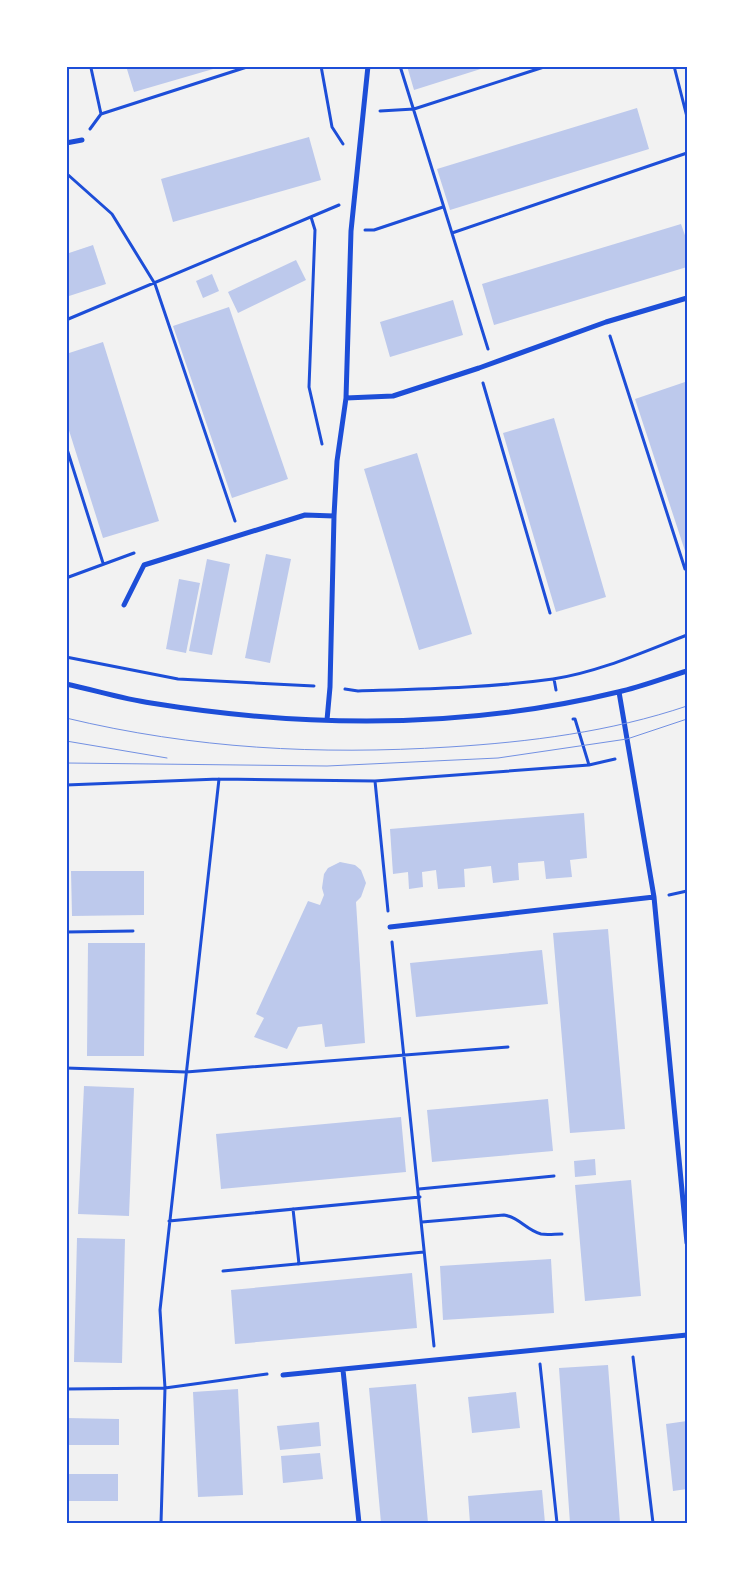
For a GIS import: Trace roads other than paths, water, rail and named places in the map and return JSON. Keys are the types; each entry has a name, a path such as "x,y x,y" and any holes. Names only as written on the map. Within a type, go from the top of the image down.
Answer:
{"street":[{"path":"327,720 330,687 337,461 346,398 351,230 368,66"},
{"path":"66,143 82,140"},
{"path":"346,398 393,396 492,364 606,322 687,298"},
{"path":"124,605 144,565 305,515 334,516"},
{"path":"66,684 150,703 327,720 389,722 435,719 558,704 619,692 687,671"},
{"path":"619,692 654,897 687,1243"},
{"path":"390,927 654,897"},
{"path":"283,1375 436,1362 687,1335"},
{"path":"343,1370 359,1523"}],"tram line":[{"path":"66,718 162,737 209,743 304,750 352,750 449,747 539,739 629,723 687,706"},
{"path":"66,763 327,766 498,758 627,739 687,719"},
{"path":"66,741 167,758"}]}
